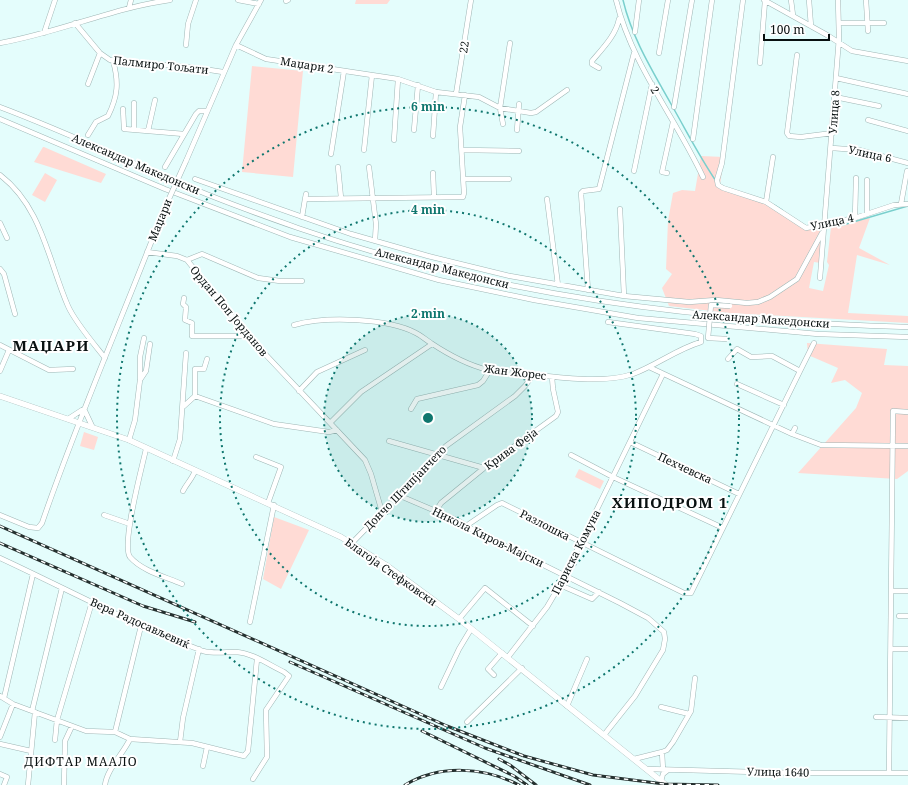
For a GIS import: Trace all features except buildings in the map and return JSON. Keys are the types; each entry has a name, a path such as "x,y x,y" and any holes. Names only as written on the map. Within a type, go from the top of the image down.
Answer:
{"main road":[{"name":"Благоја Стефковски","path":"0,396 92,426 129,440 146,449 326,529 352,543 400,575 522,668 567,706 648,769 663,783"}],"street":[{"path":"44,33 55,0"},
{"path":"129,8 131,0"},
{"path":"0,43 44,33 129,8 170,0"},
{"path":"186,45 188,24 196,0"},
{"path":"238,0 260,2"},
{"name":"22","path":"456,94 471,0"},
{"name":"2","path":"616,0 620,17 634,53 703,177"},
{"path":"635,32 639,0"},
{"path":"659,53 668,0"},
{"path":"674,107 692,0"},
{"path":"693,139 712,0"},
{"name":"Улица 4","path":"743,0 722,163 717,180 718,184 723,188 766,202 800,226 806,228 855,218 867,213 901,204 908,204"},
{"path":"760,63 765,0 772,2 852,51 908,61"},
{"path":"791,0 793,15"},
{"path":"809,0 811,26"},
{"name":"Улица 8","path":"822,233 832,148 839,44 838,0"},
{"path":"866,0 868,32"},
{"name":"Маџари","path":"78,422 163,212 206,111 236,45 260,2"},
{"path":"599,68 592,64 592,61 612,35 620,17"},
{"name":"Палмиро Тољати","path":"75,23 100,53 112,61 197,68 223,72"},
{"path":"839,23 884,23"},
{"path":"503,124 500,108 510,43"},
{"name":"Маџари 2","path":"236,45 266,59 344,71 331,154"},
{"name":"Палмиро Тољати","path":"88,84 100,53"},
{"path":"588,290 581,193 583,191 599,189 634,53"},
{"path":"797,55 787,133 789,136 801,137 833,133"},
{"path":"88,135 96,122 108,116 115,101 118,77 112,61"},
{"path":"344,71 398,79 436,92 483,98 500,108 535,113 567,90"},
{"path":"364,150 372,75"},
{"path":"836,78 908,94"},
{"path":"394,140 398,79"},
{"path":"634,171 652,84"},
{"path":"414,130 418,85"},
{"path":"433,136 436,92"},
{"path":"302,217 306,196 342,198 463,197 463,150 460,127 464,95"},
{"path":"835,97 879,106"},
{"path":"148,131 155,100"},
{"path":"134,103 134,129"},
{"path":"517,130 519,104"},
{"name":"Александар Македонски","path":"0,107 188,187 252,211 338,241 457,273 595,301 669,311 778,321 908,327"},
{"path":"123,109 124,129 184,134"},
{"path":"165,167 199,111 206,111"},
{"name":"Александар Македонски","path":"0,119 165,189 290,237 439,280 534,300 638,318 818,334 908,337"},
{"path":"868,120 908,131"},
{"path":"667,173 662,172 673,122"},
{"name":"Улица 6","path":"832,148 859,150 908,162"},
{"path":"463,150 519,151"},
{"path":"766,202 773,157"},
{"path":"369,167 376,224 375,241"},
{"path":"338,168 342,198"},
{"path":"901,204 907,171"},
{"path":"433,173 434,197"},
{"path":"0,175 12,184 40,225 71,312 105,358"},
{"path":"855,218 856,178"},
{"path":"195,179 375,241 461,265 558,285 624,296 689,302 716,300 747,303 758,302 770,297 797,280 822,233"},
{"path":"464,179 509,179"},
{"path":"867,180 867,213"},
{"path":"547,199 558,285"},
{"path":"620,209 624,296"},
{"path":"0,223 7,238"},
{"path":"820,278 823,253 822,233"},
{"name":"Ордан Поп Јорданов","path":"148,252 177,256 186,260 248,336 330,422 367,465 382,512"},
{"path":"186,260 202,254 258,278 280,281 302,280"},
{"path":"0,269 4,274 15,314"},
{"path":"184,298 183,304 186,307 185,320 192,323 192,336 248,336"},
{"path":"727,339 708,338 711,305 730,306"},
{"name":"Жан Жорес","path":"294,325 316,320 334,320 395,326 418,334 464,363 490,370 552,377 599,379 621,377 649,368 684,347 701,342 701,336 608,322"},
{"path":"129,440 135,420 140,379 140,357 144,338"},
{"path":"571,455 613,477 723,528 814,343"},
{"path":"140,379 146,371 150,344"},
{"path":"330,422 361,392 432,344"},
{"path":"0,345 49,370 74,369"},
{"path":"728,359 737,348 751,357 772,356 800,371"},
{"path":"0,371 9,350"},
{"path":"299,391 317,372 365,350"},
{"path":"173,460 180,439 184,406 183,392 186,353"},
{"path":"184,406 195,396 195,369 204,369 207,359"},
{"path":"649,368 792,434 820,445 908,446"},
{"path":"411,409 417,399 481,383 490,370"},
{"name":"Париска Комуна","path":"508,658 533,626 566,575 580,543 663,374"},
{"name":"Дончо Штипјанчето","path":"352,543 435,455 515,396 530,381 532,375"},
{"name":"Крива Феја","path":"436,511 441,504 484,468 558,414 552,377"},
{"path":"737,384 784,405"},
{"path":"195,396 274,424 329,432 337,430"},
{"path":"68,418 77,415 84,409 92,426"},
{"path":"889,773 893,412 908,412"},
{"path":"0,515 30,527 35,528 40,526 78,422"},
{"path":"792,434 795,428"},
{"path":"390,441 484,468"},
{"name":"Пехчевска","path":"630,442 739,494"},
{"path":"146,449 130,524 127,548 130,557 138,565 182,584"},
{"path":"250,622 271,504 281,467 256,457"},
{"path":"183,491 186,485 190,482 195,470"},
{"name":"Никола Киров-Мајски","path":"398,494 436,511 599,592 648,618 664,632 665,639 663,650 635,696 604,735"},
{"name":"Разлошка","path":"466,526 502,503 580,543 621,561 684,593 691,593 723,528"},
{"path":"104,515 130,524"},
{"name":"Вера Радосављевиќ","path":"0,558 141,626 210,653 237,652 249,655 284,672 289,676 266,710 267,757 254,779"},
{"path":"33,574 2,697 13,704 86,731 115,732 130,739 180,742 207,747 240,756 247,753 257,659"},
{"path":"560,585 592,600 599,592"},
{"path":"28,785 33,711 62,588"},
{"path":"458,619 485,588 533,626"},
{"path":"891,591 908,591"},
{"path":"55,740 57,720 92,602"},
{"path":"899,616 908,616"},
{"path":"115,732 141,626"},
{"path":"441,687 459,649 471,629"},
{"path":"180,742 183,718 199,649"},
{"path":"890,649 908,649"},
{"path":"494,675 488,669 502,653"},
{"path":"567,706 587,660"},
{"path":"467,722 522,668"},
{"path":"634,759 667,750 689,714 692,706 695,678"},
{"path":"0,737 13,704"},
{"path":"661,707 689,714"},
{"path":"876,717 908,718"},
{"path":"64,785 65,741 72,726"},
{"path":"105,785 108,774 126,749 130,739"},
{"path":"0,744 30,751"},
{"path":"203,766 207,747"},
{"path":"662,752 663,770"},
{"name":"Улица 1640","path":"648,769 908,773"},
{"path":"663,783 663,774 668,770"},
{"path":"0,774 7,777 4,785"}],"shaded area":[{"path":"356,0 390,0 387,4 355,4"},
{"path":"252,66 303,71 293,177 242,172"},
{"path":"43,147 106,174 101,183 34,162"},
{"path":"701,156 724,157 720,185 766,200 781,209 804,228 821,231 821,263 814,262 809,288 823,291 829,265 827,262 831,227 870,218 859,248 890,265 857,255 848,313 908,316 908,323 729,313 669,306 662,288 672,274 666,269 668,221 673,193 682,190 695,191"},
{"path":"45,173 57,180 45,202 32,195"},
{"path":"807,343 887,349 884,365 908,366 908,471 897,479 798,473 856,408 862,393 845,380 831,383 838,368 808,355"},
{"path":"84,432 98,437 94,450 80,446"},
{"path":"579,469 604,481 600,489 575,477"},
{"path":"274,517 309,530 281,589 263,579"}],"waterway":[{"path":"623,0 632,28 643,54 716,181"},
{"path":"774,205 782,210"},
{"path":"809,229 843,225 908,206"}],"railway":[{"path":"0,526 447,726 524,756 593,775 664,784 718,785"},
{"path":"0,543 143,606 195,622"},
{"path":"290,662 485,748 590,785"},
{"path":"422,731 514,776 527,785"},
{"path":"499,759 510,765 536,785"},
{"path":"405,785 419,778 433,774 462,770 491,774 519,785"}],"district":[{"name":"МАЏАРИ","path":"51,346"},
{"name":"ХИПОДРОМ 1","path":"670,503"},
{"name":"ДИФТАР МААЛО","path":"81,762"}]}
